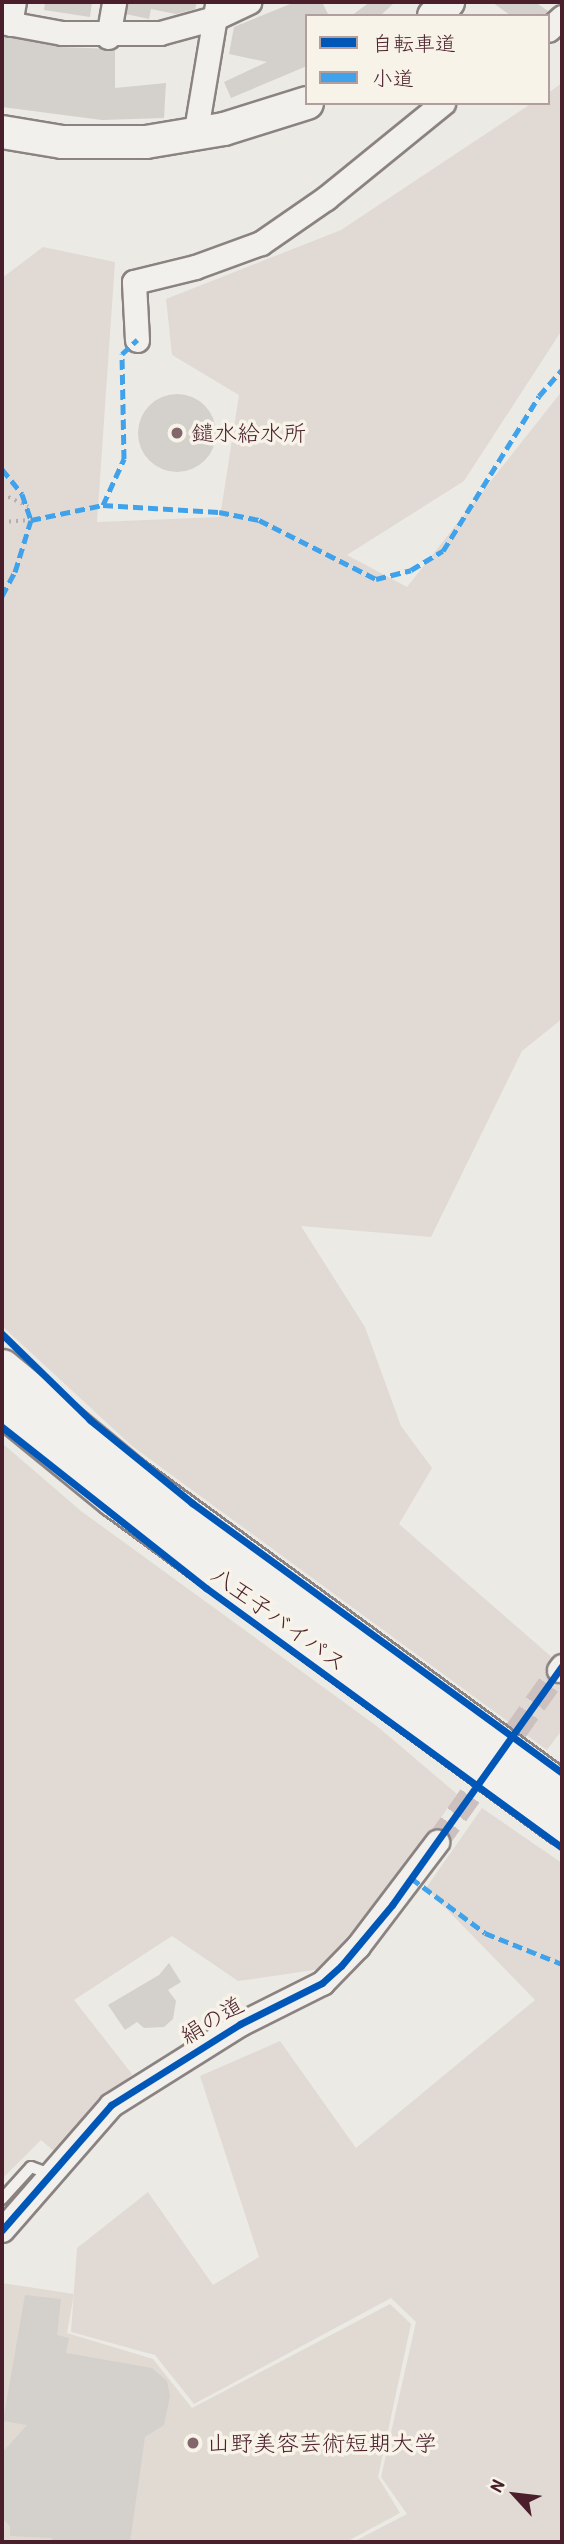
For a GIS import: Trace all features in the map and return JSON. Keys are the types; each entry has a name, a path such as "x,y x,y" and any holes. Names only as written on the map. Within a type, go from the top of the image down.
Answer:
{"highway":[{"name":"八王子バイパス","path":"2,1369 131,1476 562,1791"},
{"name":"八王子バイパス","path":"2,1406 115,1498 562,1826"}],"street":[{"path":"108,37 114,2"},
{"path":"8,16 108,37 160,33 216,10 249,2"},
{"path":"195,136 216,10"},
{"path":"2,132 102,144 195,136 305,104"},
{"path":"137,340 134,282 195,267 261,243 326,198 441,105"},
{"name":"絹の道","path":"2,2230 50,2174 124,2096 240,2024 322,1983 358,1946 437,1842"}],"lane":[{"path":"2,2199 31,2167 50,2174"}],"path":[{"path":"2,495 28,506"},
{"path":"2,522 31,520"}],"shaded area":[{"path":"562,83 562,330 464,481 347,555 407,587 562,391 562,1019 522,1051 431,1237 301,1226 365,1327 401,1426 432,1468 399,1524 562,1666 562,1730 547,1750 132,1446 2,1326 2,278 43,247 115,262 97,522 220,517 239,395 172,355 166,299 341,230 529,105 550,105 550,92"},
{"path":"2,1443 81,1511 378,1727 457,1794 383,1904 321,1969 238,1981 172,1936 74,2000 132,2074 55,2152 41,2140 2,2179"},
{"path":"482,1808 562,1863 562,2542 353,2542 407,2514 381,2477 416,2322 391,2298 194,2404 155,2355 71,2332 77,2248 148,2192 213,2285 259,2257 200,2076 280,2041 356,2148 535,2000 426,1888"},
{"name":"山野美容芸術短期大学","path":"2,2283 74,2294 67,2333 153,2359 192,2408 390,2304 411,2324 378,2477 400,2513 346,2542 2,2542"}],"building":[{"path":"45,2 92,2 90,17 44,10"},
{"path":"128,2 197,2 195,9 176,14 151,9 149,19 126,14"},
{"path":"295,2 322,2 328,14 305,14 305,67 231,98 224,82 267,62 229,54 234,27"},
{"path":"370,2 395,2 382,14 354,14"},
{"path":"492,2 535,2 548,11 545,14 508,14"},
{"path":"2,36 59,47 115,49 115,88 166,83 164,118 102,120 2,107"},
{"name":"鑓水給水所","path":"177,394 192,397 204,406 213,418 216,433 213,448 204,460 192,469 177,472 162,469 150,460 141,448 138,433 141,418 150,406 162,397"},
{"path":"169,1963 181,1982 168,1990 176,2001 173,2019 164,2027 144,2028 137,2022 125,2030 108,2005 159,1975"},
{"path":"25,2295 61,2299 57,2335 69,2338 66,2353 152,2368 167,2381 170,2396 164,2425 145,2437 130,2542 52,2542 52,2538 10,2536 10,2526 2,2518 2,2453 27,2425 3,2421"}],"tunnel":[{"path":"437,1842 559,1670"}],"marked path":[{"path":"103,505 124,459 122,354 137,340"},
{"path":"2,596 15,572 31,520 103,505 219,512 259,520 376,579 411,570 443,551 539,396 562,370"},
{"path":"2,469 22,494 31,520"},
{"path":"411,1878 485,1933 562,1964"}],"cycle path":[{"path":"2,1334 90,1420 192,1503 562,1773"},
{"path":"2,1427 206,1588 562,1848"},
{"path":"2,2230 111,2105 240,2024 322,1983 341,1966 392,1905 562,1666"}],"place":[{"name":"鑓水給水所","path":"177,433"},
{"name":"山野美容芸術短期大学","path":"193,2443"}]}
